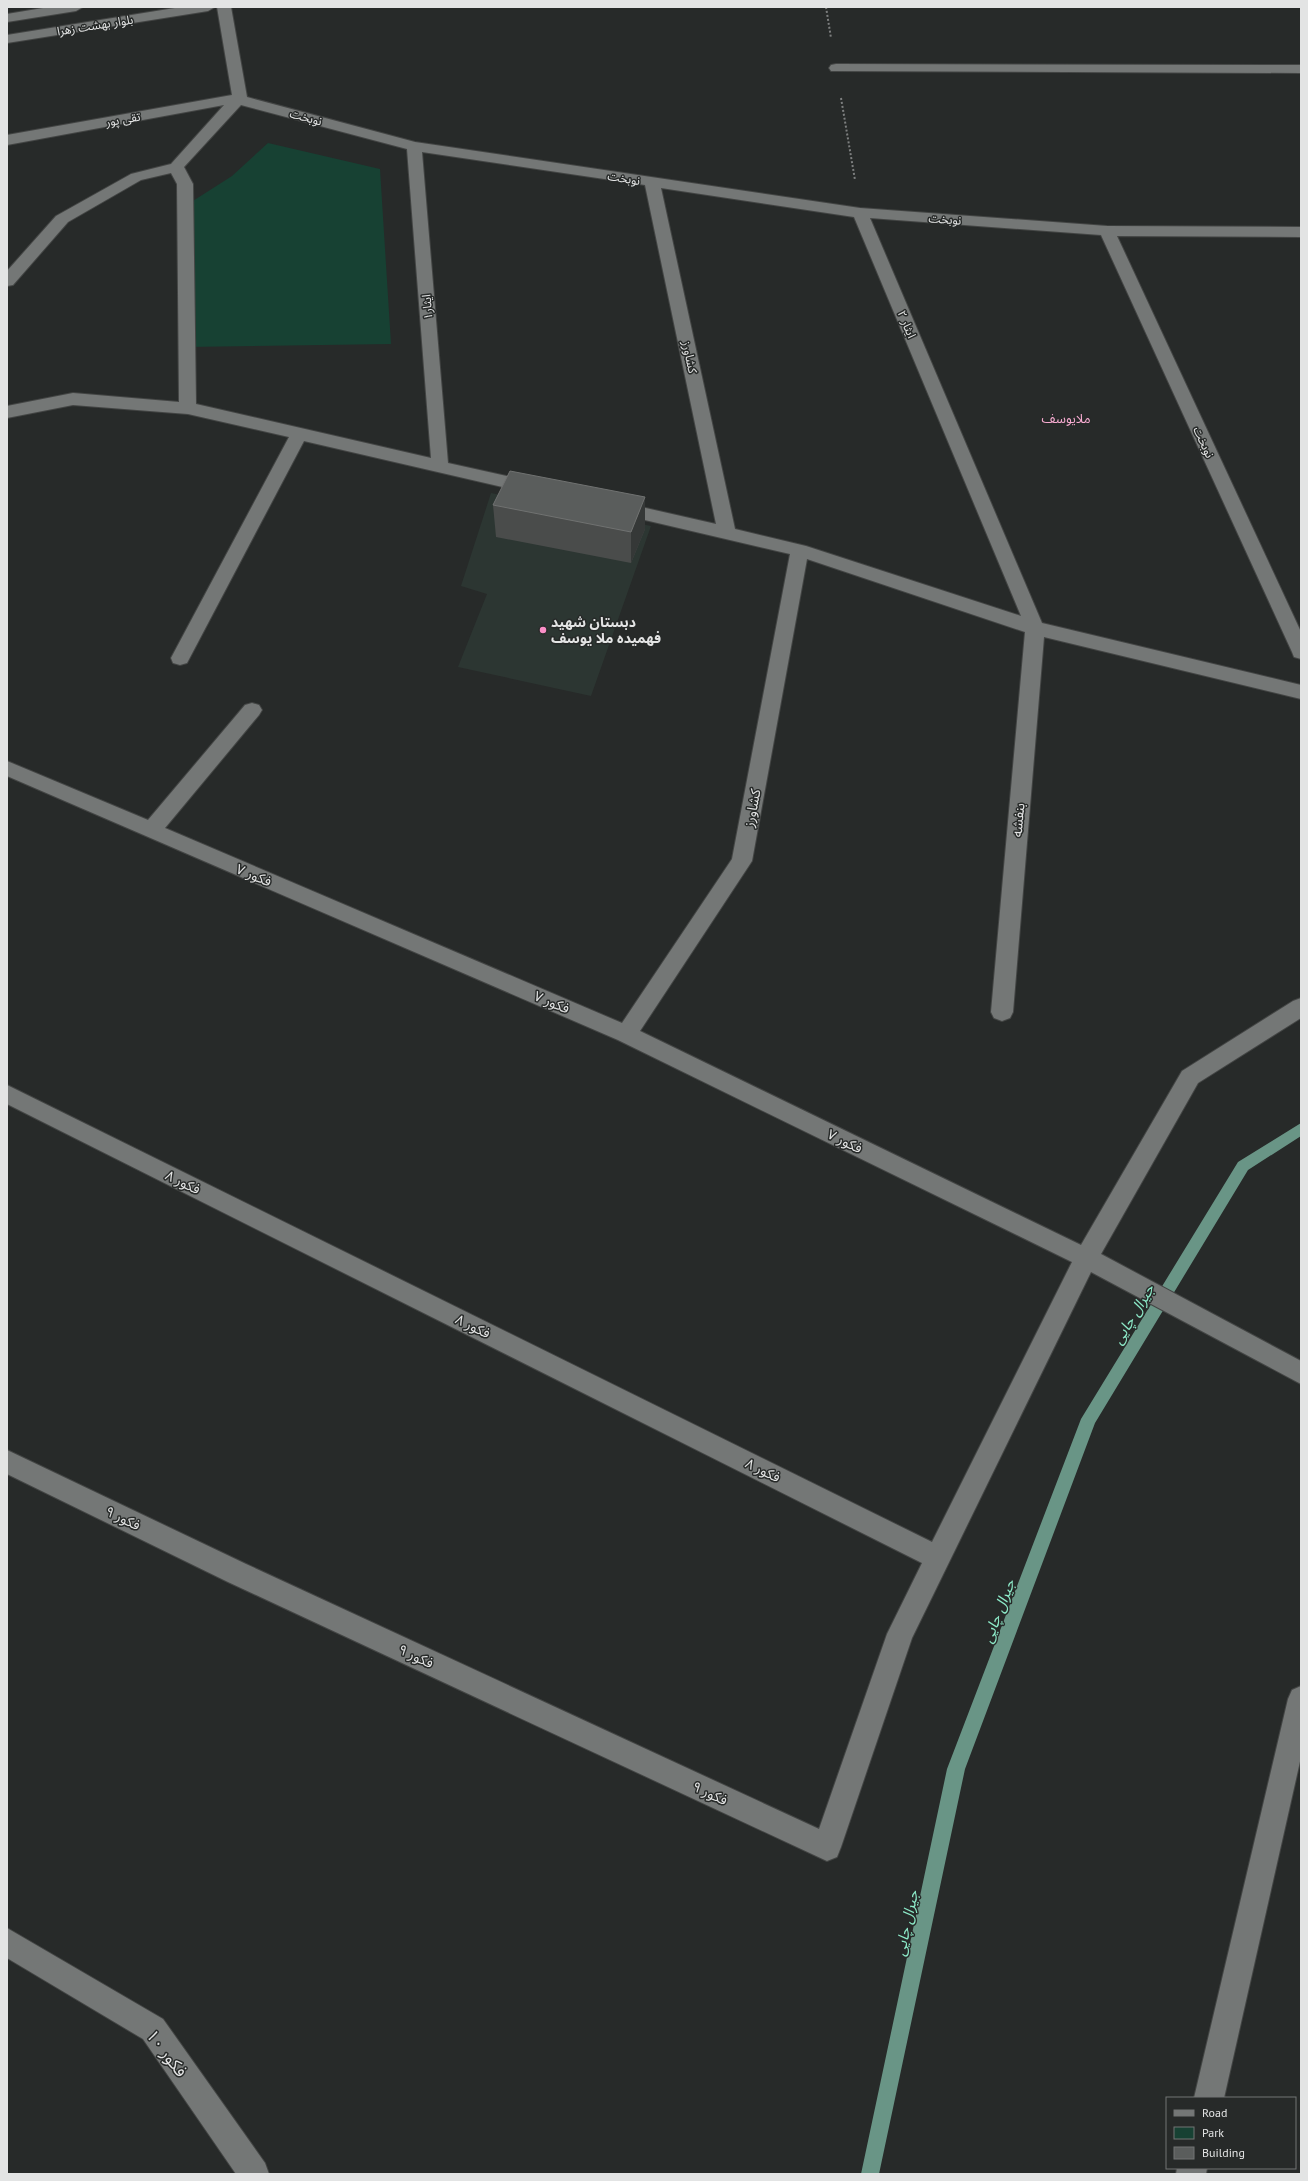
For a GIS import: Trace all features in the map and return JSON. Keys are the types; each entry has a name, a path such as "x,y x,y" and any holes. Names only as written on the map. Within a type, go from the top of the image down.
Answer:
{"street":[{"name":"بلوار بهشت زهرا","path":"7,18 76,7"},
{"name":"بلوار بهشت زهرا","path":"7,39 208,7"},
{"path":"7,281 62,219 136,177 176,167 239,98 224,7"},
{"path":"836,68 1301,69"},
{"name":"تقی پور","path":"7,140 239,98"},
{"name":"نوبخت","path":"239,98 414,146 860,213 1107,231 1301,232"},
{"name":"ایثار۱","path":"414,146 440,467"},
{"path":"176,167 185,184 188,408"},
{"name":"کشاورز","path":"652,182 727,532"},
{"name":"ایثار ۲","path":"860,213 1035,628"},
{"name":"نوبخت","path":"1107,231 1301,652"},
{"path":"7,412 73,399 188,408 549,492"},
{"path":"180,658 299,434"},
{"path":"595,502 800,550 1035,628 1301,692"},
{"name":"کشاورز","path":"626,1034 742,861 800,550"},
{"name":"بنفشه","path":"1002,1012 1035,628"},
{"path":"151,831 252,710"},
{"name":"فکور ۷","path":"7,768 626,1034 1086,1258 1301,1373"},
{"path":"938,1558 1086,1258 1190,1077 1301,1007"},
{"name":"فکور ۸","path":"7,1094 938,1558"},
{"name":"فکور ۹","path":"7,1462 237,1573 826,1848 900,1634 938,1558"},
{"path":"1208,2097 1301,1699"},
{"name":"فکور ۱۰","path":"7,1942 152,2029 254,2174"}],"path":[{"path":"826,7 860,213"}],"shaded area":[{"name":"دبستان شهید فهمیده ملا یوسف","path":"491,493 651,526 591,696 458,667 487,594 461,586"}],"green space":[{"path":"268,143 380,169 391,344 185,347 185,206 232,176"}],"building":[{"path":"510,471 645,497 631,532 493,505"}],"waterway":[{"name":"جیرال چایی","path":"870,2174 956,1769 1089,1419 1243,1166 1301,1129"}],"place":[{"name":"دبستان شهید فهمیده ملا یوسف","path":"543,630"}],"district":[{"name":"ملایوسف","path":"1066,418"}]}
